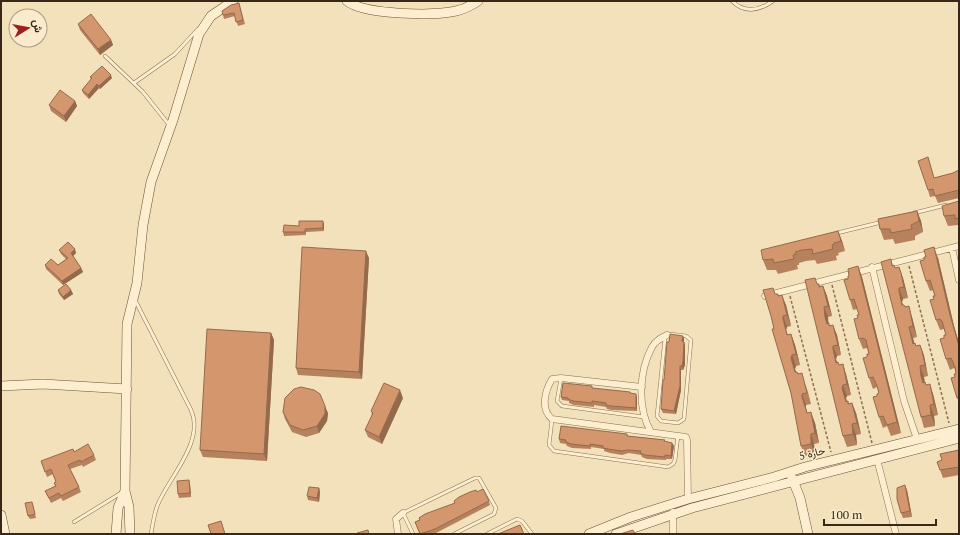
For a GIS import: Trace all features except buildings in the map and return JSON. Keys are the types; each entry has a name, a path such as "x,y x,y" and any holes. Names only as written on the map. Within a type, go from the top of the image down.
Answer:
{"street":[{"path":"130,534 129,507 125,491 127,324 134,297 148,196 151,182 171,127 202,28 216,11 233,1"},
{"path":"347,1 356,6 370,10 414,13 454,11 470,6 478,1"},
{"path":"765,296 959,246"},
{"path":"952,248 959,280"},
{"path":"872,268 904,401 917,439"},
{"path":"651,432 644,417 642,387 643,374 652,346 667,335"},
{"path":"642,387 561,378 552,379 548,386 545,398 546,409 552,419 686,437 688,499"},
{"path":"1,386 43,384 127,388"},
{"name":"حارة 5","path":"616,534 673,514 803,480 917,439 955,430"},
{"name":"حارة 5","path":"589,534 631,517 688,499 801,468 833,460 875,455 959,438"},
{"path":"875,455 896,534"},
{"path":"800,498 803,480 801,468"},
{"path":"790,472 800,498 808,534"},
{"path":"116,534 118,508 125,491"},
{"path":"673,504 673,534"},
{"path":"398,534 396,519 403,512"},
{"path":"1,515 5,534"}],"lane":[{"path":"732,1 737,6 751,10 762,9 773,1"},
{"path":"134,83 175,54 196,31 202,28"},
{"path":"105,56 134,83 171,127"},
{"path":"908,215 952,204"},
{"path":"831,235 884,221"},
{"path":"134,297 191,410 195,425 190,446 157,504 151,534"},
{"path":"667,335 686,336 691,340 684,419 678,423 661,421 657,416 667,335"},
{"path":"561,378 557,401 562,406 644,417"},
{"path":"552,419 549,446 554,451 668,467 673,464 675,460 678,435"},
{"path":"413,534 403,512 475,478 479,478 496,508 496,511 494,514 454,534"},
{"path":"74,522 125,491"},
{"path":"487,534 517,519 522,521 532,534"}],"path":[{"path":"907,259 955,430"},
{"path":"830,279 875,455"},
{"path":"788,290 833,460"}]}
